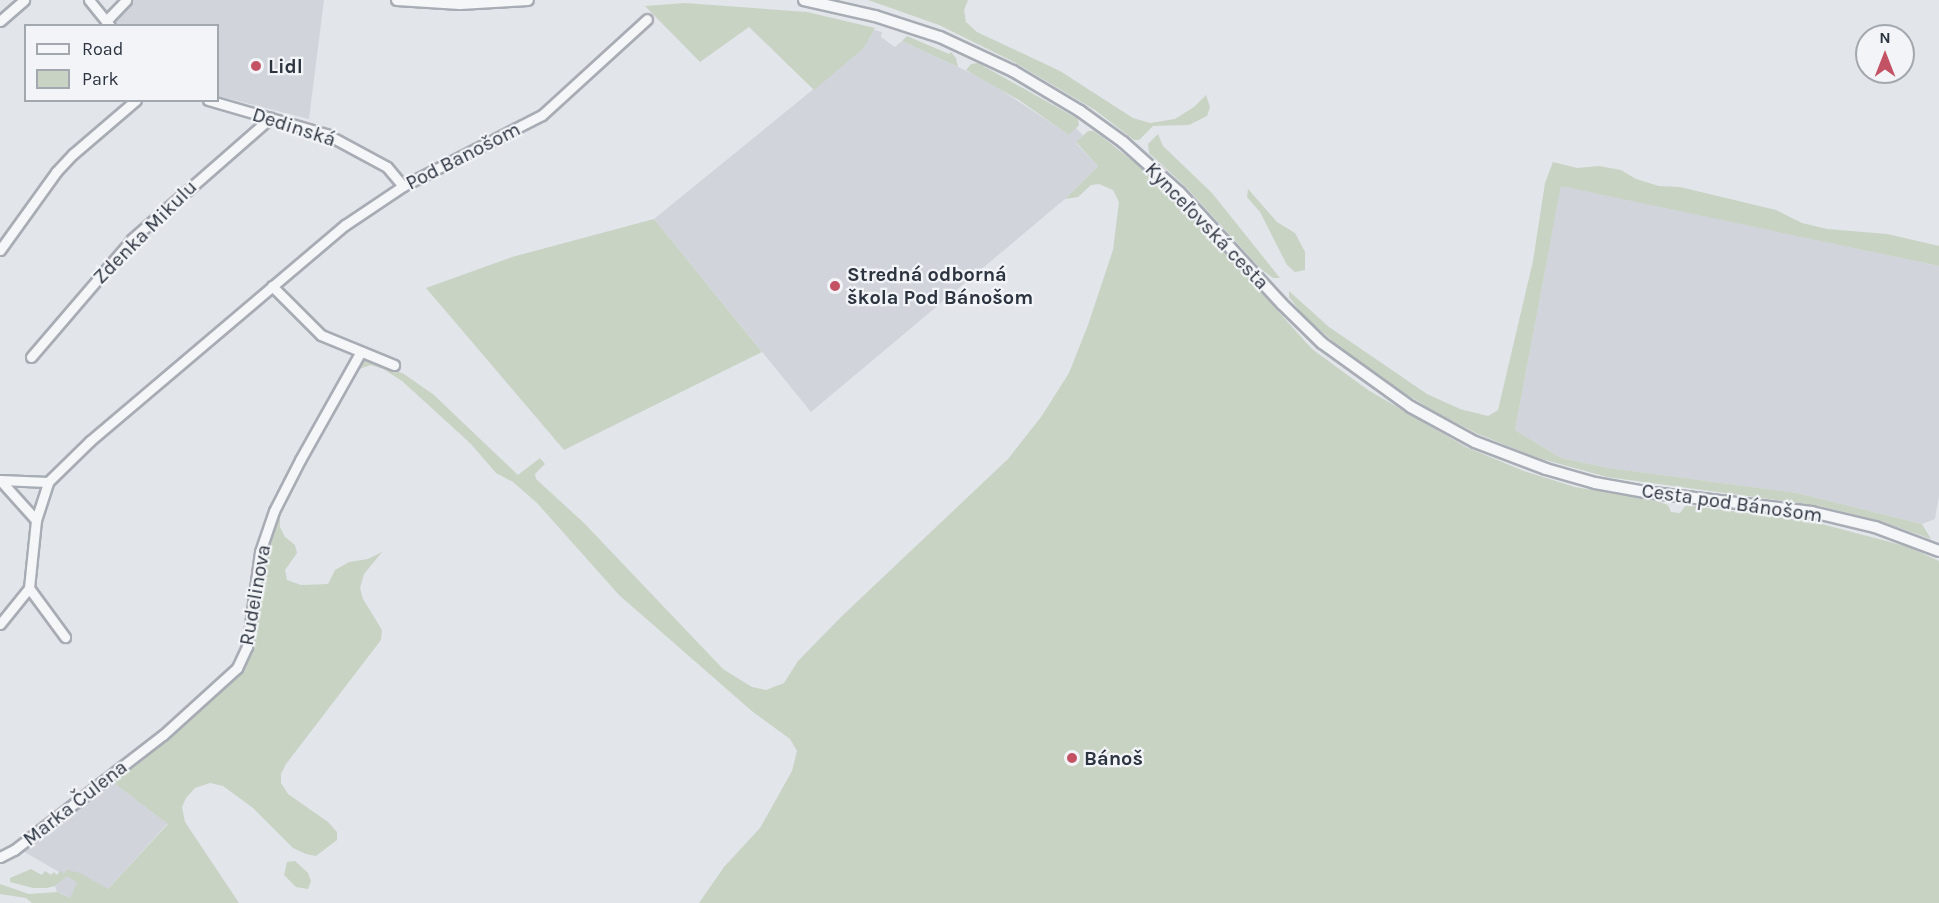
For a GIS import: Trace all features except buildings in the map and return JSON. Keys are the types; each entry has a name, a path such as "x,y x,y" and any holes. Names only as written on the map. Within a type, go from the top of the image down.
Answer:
{"street":[{"path":"0,21 24,0"},
{"path":"89,0 108,23 126,0"},
{"path":"397,0 460,4 528,0"},
{"name":"Kynceľovská cesta","path":"804,0 848,5 970,50 1028,79 1080,111 1123,142 1179,192 1282,304 1338,357 1431,419 1475,442 1523,461"},
{"name":"Pod Banošom","path":"29,588 36,520 48,482 115,419 345,225 403,186 542,115 647,19"},
{"path":"0,250 56,172 134,102"},
{"name":"Dedinská","path":"215,102 335,138 387,167 403,186"},
{"name":"Zdenka Mikulu","path":"31,357 125,246 270,118"},
{"path":"272,286 321,335 394,365"},
{"name":"Rudelinova","path":"149,746 199,705 228,678 244,658 260,552 274,511 360,352"},
{"name":"Cesta pod Bánošom","path":"1523,461 1569,476 1620,488 1812,512 1875,527 1939,551"},
{"path":"0,480 48,482"},
{"path":"0,480 36,520"},
{"path":"0,624 29,588 65,637"},
{"name":"Marka Čulena","path":"0,857 14,850 149,746"}],"shaded area":[{"path":"123,0 324,0 309,119 219,96 219,24 114,24 108,17"},
{"name":"Stredná odborná škola Pod Bánošom","path":"874,30 882,32 881,37 895,47 902,41 986,80 1068,134 1076,128 1083,135 1076,143 1098,166 1065,199 811,412 654,219 864,48"},
{"path":"1561,185 1939,266 1939,496 1935,519 1922,524 1797,493 1609,468 1561,458 1515,430"},
{"path":"110,780 168,823 108,889 70,898 57,892 55,886 66,876 23,851 55,821"}],"green space":[{"path":"868,0 968,0 964,10 966,22 977,32 1060,71 1133,118 1150,123 1175,119 1194,107 1206,95 1210,107 1207,116 1189,125 1153,126 1139,140 1134,140 1095,110 1014,62 939,25"},
{"path":"685,3 807,12 875,28 864,48 814,90 749,27 700,62 645,6"},
{"path":"907,36 949,54 951,52 956,58 958,67 902,41"},
{"path":"978,63 1078,119 1079,125 1069,135 1019,100 966,70 971,64"},
{"path":"1088,131 1101,136 1144,170 1189,213 1312,349 1368,390 1466,447 1524,471 1575,487 1657,501 1668,505 1671,512 1680,513 1686,505 1814,522 1909,547 1939,561 1939,903 699,903 724,867 760,828 792,771 797,751 790,739 753,712 619,595 537,503 513,482 496,473 470,443 402,381 383,369 371,365 356,370 361,360 367,359 404,374 434,395 518,475 540,458 545,464 535,474 536,479 584,523 723,669 752,687 766,690 784,683 798,661 842,616 1008,459 1041,417 1069,373 1113,250 1119,202 1113,190 1099,184 1091,185 1078,197 1065,199 1098,166 1076,142"},
{"path":"1158,134 1163,146 1212,193 1280,278 1273,278 1261,269 1185,186 1149,153 1148,144"},
{"path":"1553,162 1577,168 1599,166 1621,170 1636,179 1659,186 1680,187 1776,210 1802,223 1827,229 1887,234 1939,246 1939,266 1561,186 1515,430 1561,458 1609,468 1797,493 1922,524 1931,539 1883,522 1820,506 1607,477 1538,458 1478,434 1435,412 1395,387 1344,351 1304,316 1289,297 1289,291 1329,327 1427,394 1460,409 1488,416 1498,410 1533,261 1545,183"},
{"path":"1248,189 1277,222 1295,233 1305,252 1305,270 1295,272 1287,265 1260,212 1247,197"},
{"path":"654,219 762,352 564,450 426,288 512,257"},
{"path":"280,510 280,527 285,537 295,545 297,553 285,570 287,580 301,585 328,584 335,570 349,562 368,559 382,552 364,574 360,588 363,599 382,630 381,640 286,764 281,774 281,783 288,794 328,822 337,832 337,840 316,856 306,854 293,848 253,808 223,786 210,783 195,788 186,798 182,807 185,822 239,903 32,903 26,898 0,894 0,884 29,894 57,892 70,898 77,883 67,876 55,886 47,888 33,888 10,882 10,878 31,869 42,875 45,871 51,875 54,872 57,875 60,871 64,874 67,870 80,873 108,889 168,824 110,780 193,716 245,666 253,645 262,569"},
{"path":"295,861 308,873 311,881 308,889 296,887 284,875 287,862"}],"place":[{"name":"Lidl","path":"256,66"},
{"name":"Stredná odborná škola Pod Bánošom","path":"835,286"},
{"name":"Bánoš","path":"1072,758"}]}
